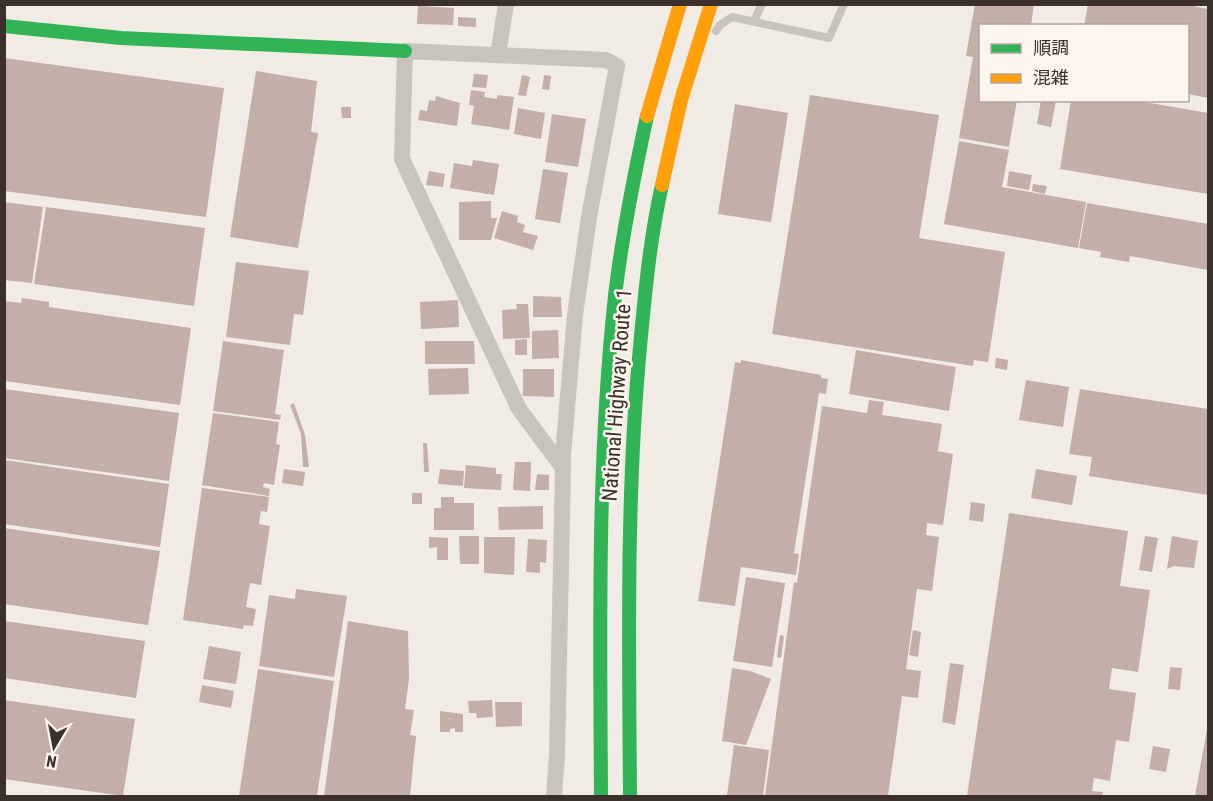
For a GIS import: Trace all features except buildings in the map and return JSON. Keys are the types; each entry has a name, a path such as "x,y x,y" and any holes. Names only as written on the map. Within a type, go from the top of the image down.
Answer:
{"main road":[{"name":"National Highway Route 1","path":"601,796 602,478 612,322 636,169 650,102 670,30 680,4"},
{"name":"National Highway Route 1","path":"630,796 631,482 641,324 650,250 678,109 711,4"},
{"path":"4,26 122,38 405,51"},
{"path":"586,750 600,633"},
{"path":"629,635 644,775"}],"street":[{"path":"498,55 506,4"},
{"path":"670,30 675,4"},
{"path":"554,796 557,755 563,468 575,315 589,217 617,66 606,60 405,51 402,159 519,409 563,468"}],"lane":[{"path":"754,21 762,4"},
{"path":"678,109 720,25 732,17 829,39 844,4"}],"traffic: fast":[{"path":"4,26 121,38 405,51"},
{"path":"601,796 602,483 609,358 621,251 647,116"},
{"path":"630,796 629,571 632,459 646,286 662,185"}],"traffic: slow":[{"path":"647,116 680,4"},
{"path":"662,185 681,100 711,4"}]}
